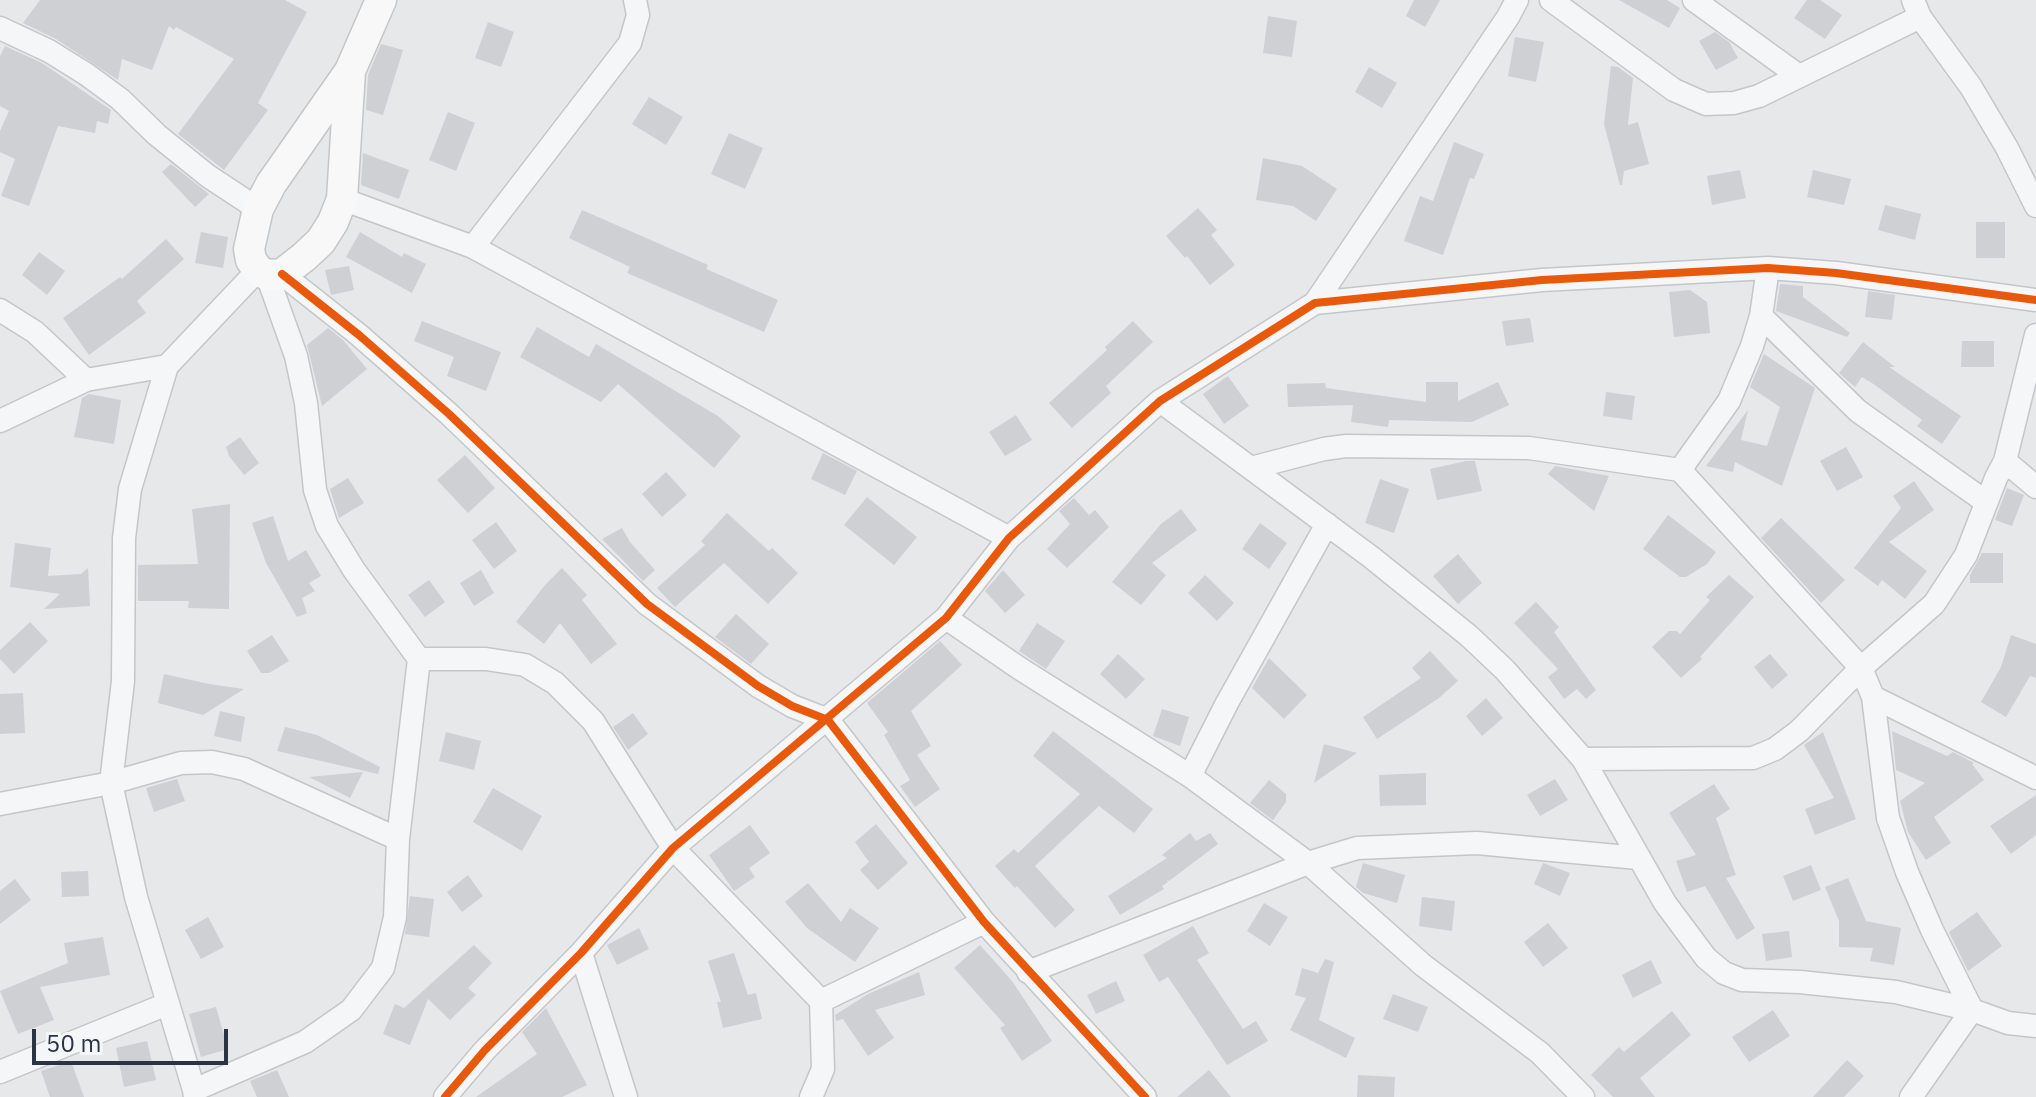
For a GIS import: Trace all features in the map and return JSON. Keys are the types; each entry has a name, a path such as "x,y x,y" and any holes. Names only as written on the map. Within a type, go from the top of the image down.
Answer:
{"street":[{"path":"381,0 350,71 271,184 258,209 249,249 251,260 359,335 449,414 647,604 758,686 792,706 828,720 984,922 1145,1097"},
{"path":"473,247 630,43 638,15 635,0"},
{"path":"445,1097 485,1050 581,953 673,848 946,618 1009,538 1160,401 1315,303 1517,0"},
{"path":"1551,0 1674,90 1706,104 1734,103 1759,96 1916,9 1971,87 2036,206"},
{"path":"1694,0 1799,76"},
{"path":"0,28 49,51 86,74 120,99 157,135 208,176 258,209"},
{"path":"269,273 296,356 306,403 315,490 327,526 354,570 419,659 398,839 395,917 383,968 351,1010 305,1042 194,1093 136,897 111,783 123,681 124,538 130,489 167,366 269,273 321,241 333,222 342,199 350,71"},
{"path":"342,199 473,247 1009,538"},
{"path":"1315,303 1542,280 1768,268 1836,273 2036,300"},
{"path":"1680,470 1729,401 1761,316 1768,268"},
{"path":"0,310 35,332 86,380"},
{"path":"1761,316 1858,411 1986,502"},
{"path":"1583,759 1753,758 1775,749 1799,731 1861,668 1941,596 1966,555 2005,461 2036,335"},
{"path":"0,421 86,380 167,366"},
{"path":"1160,401 1327,524 1469,636 1505,670 1583,759 1665,903 1706,958 1724,973 1742,980 1800,982 1896,992 1972,1010 2008,1023 2036,1026"},
{"path":"1251,468 1346,446 1529,448 1680,470 1861,668 1873,697 1888,818 1932,930 1972,1010"},
{"path":"2005,461 2036,487"},
{"path":"1190,776 1327,524"},
{"path":"946,618 1190,776 1308,863 1424,966 1540,1053 1583,1097"},
{"path":"419,659 486,659 525,665 555,683 593,721 673,848 821,1001 823,1069 811,1097"},
{"path":"1873,697 2036,778"},
{"path":"0,804 111,783 181,763 212,762 244,769 398,839"},
{"path":"1028,972 1308,863 1357,848 1477,843 1638,858"},
{"path":"821,1001 984,922"},
{"path":"581,953 626,1097"},
{"path":"0,1072 167,1004"},
{"path":"1911,1097 1972,1010"}],"building":[{"path":"40,0 285,0 307,12 258,103 268,110 224,170 178,134 234,59 169,26 152,70 122,59 118,80 56,39 23,23"},
{"path":"1414,0 1440,0 1425,27 1406,16"},
{"path":"1619,0 1667,0 1680,8 1669,28"},
{"path":"1807,0 1820,0 1842,15 1825,39 1794,18"},
{"path":"1268,16 1297,21 1292,57 1263,53"},
{"path":"488,22 514,32 501,67 475,58"},
{"path":"1715,32 1729,42 1738,58 1716,70 1699,41"},
{"path":"1515,37 1544,42 1536,82 1508,76"},
{"path":"381,44 403,50 383,115 366,110 368,75"},
{"path":"5,46 42,63 111,110 108,124 97,121 95,133 58,126 29,206 1,196 15,159 0,152 0,131 9,111 0,106 0,56"},
{"path":"1611,66 1618,67 1633,78 1628,125 1638,122 1649,164 1624,171 1622,185 1604,124"},
{"path":"1369,67 1397,83 1382,108 1355,92"},
{"path":"649,97 683,117 666,145 632,124"},
{"path":"448,112 475,123 456,171 429,160"},
{"path":"729,133 763,148 745,189 711,174"},
{"path":"1454,142 1484,154 1474,179 1470,178 1443,255 1404,241 1420,196 1433,201"},
{"path":"363,153 409,170 399,199 361,185"},
{"path":"1263,158 1302,166 1337,189 1316,221 1293,206 1256,200"},
{"path":"171,164 209,194 195,207 162,172"},
{"path":"1740,170 1746,198 1712,205 1707,176"},
{"path":"1813,170 1851,179 1844,205 1807,197"},
{"path":"1885,205 1921,214 1915,240 1878,230"},
{"path":"1198,208 1217,230 1211,235 1235,265 1210,285 1166,236"},
{"path":"582,210 708,265 706,269 778,300 764,332 627,273 630,267 569,238"},
{"path":"1976,222 2005,222 2005,258 1976,258"},
{"path":"201,232 228,237 223,268 195,263"},
{"path":"360,232 402,257 404,253 426,264 412,293 346,257"},
{"path":"166,239 184,259 137,301 146,313 89,355 63,318 120,277 122,279"},
{"path":"39,252 65,271 47,295 22,275"},
{"path":"349,266 354,290 331,295 325,270"},
{"path":"1780,284 1803,286 1803,297 1850,333 1847,337 1776,311"},
{"path":"1690,290 1707,302 1710,333 1674,337 1669,292"},
{"path":"1868,291 1895,295 1892,320 1865,317"},
{"path":"1530,318 1534,342 1506,346 1502,321"},
{"path":"422,321 501,352 486,391 447,376 454,357 414,341"},
{"path":"1133,321 1153,342 1106,386 1111,393 1072,428 1049,403 1107,350 1105,347"},
{"path":"537,327 589,357 596,344 718,416 741,436 714,468 618,384 601,402 520,357"},
{"path":"328,328 343,340 367,369 322,406 307,345"},
{"path":"1962,341 1994,341 1994,367 1961,367"},
{"path":"1863,342 1895,367 1889,367 1961,416 1942,444 1917,426 1922,420 1875,385 1862,377 1855,387 1839,373"},
{"path":"1764,354 1815,388 1782,486 1735,462 1733,472 1706,466 1748,410 1741,440 1767,446 1780,407 1750,387"},
{"path":"1228,376 1249,406 1224,424 1203,394"},
{"path":"1426,382 1458,382 1458,401 1498,382 1509,405 1472,422 1389,420 1388,427 1351,422 1353,405 1288,407 1287,384 1325,383 1326,388 1426,402"},
{"path":"1606,392 1635,396 1632,420 1603,416"},
{"path":"89,394 121,400 114,444 74,437 82,398"},
{"path":"1016,415 1032,440 1005,456 989,432"},
{"path":"240,437 259,463 244,475 226,447"},
{"path":"1846,447 1863,477 1837,491 1820,461"},
{"path":"823,453 857,471 845,495 811,479"},
{"path":"465,455 495,488 468,513 437,480"},
{"path":"1475,461 1482,491 1437,500 1430,469"},
{"path":"1555,466 1609,476 1594,511 1548,474"},
{"path":"666,472 687,495 662,517 642,494"},
{"path":"348,478 364,503 339,518 330,489"},
{"path":"1380,479 1409,489 1394,533 1365,523"},
{"path":"1914,481 1934,510 1889,542 1927,571 1905,599 1882,580 1878,586 1854,568 1901,508 1893,496"},
{"path":"2007,488 2024,495 2012,526 1995,520"},
{"path":"867,497 917,537 894,565 844,525"},
{"path":"1074,498 1089,515 1095,510 1109,527 1067,568 1047,549 1070,524 1059,511"},
{"path":"230,504 229,609 188,608 189,601 138,601 138,565 198,564 192,509"},
{"path":"1181,509 1197,530 1152,563 1166,575 1141,605 1112,582 1161,524"},
{"path":"727,513 798,573 768,604 724,563 675,607 657,588 705,545 701,541"},
{"path":"1668,515 1716,552 1707,564 1686,577 1680,577 1643,549"},
{"path":"273,516 288,561 306,550 321,576 309,583 315,591 302,598 307,613 297,617 266,563 252,523"},
{"path":"1781,518 1845,580 1821,603 1761,538"},
{"path":"496,522 517,551 494,569 472,540"},
{"path":"1260,523 1287,543 1269,569 1242,549"},
{"path":"622,528 655,570 643,581 602,539"},
{"path":"15,543 51,548 48,576 81,574 88,568 90,606 44,609 60,594 10,587"},
{"path":"1982,553 2003,553 2003,583 1970,583 1970,575"},
{"path":"1458,554 1482,583 1458,604 1433,576"},
{"path":"562,568 587,595 582,600 617,644 591,664 560,623 544,644 516,622"},
{"path":"481,570 494,593 474,606 460,583"},
{"path":"1003,570 1025,595 1005,613 985,591"},
{"path":"1205,575 1234,603 1217,621 1188,593"},
{"path":"1729,575 1754,597 1700,657 1702,659 1681,678 1652,647 1669,631 1680,634 1710,600 1706,597"},
{"path":"429,580 445,602 425,617 408,595"},
{"path":"1536,602 1559,627 1554,632 1596,690 1586,699 1577,689 1564,699 1548,677 1558,669 1514,623"},
{"path":"736,614 769,644 751,664 715,637"},
{"path":"30,622 48,641 14,674 0,659 0,650"},
{"path":"1037,623 1065,641 1046,669 1019,651"},
{"path":"272,635 289,661 269,673 261,673 247,651"},
{"path":"2011,635 2036,644 2036,678 2030,676 2006,717 1981,702 2001,667"},
{"path":"940,641 962,665 911,711 931,746 917,755 940,789 915,807 900,786 910,780 884,735 888,732 867,703"},
{"path":"1430,651 1458,681 1439,698 1377,739 1363,717 1421,678 1412,668"},
{"path":"1118,654 1145,679 1126,699 1100,674"},
{"path":"1770,654 1788,675 1772,689 1754,667"},
{"path":"1269,658 1307,695 1284,719 1252,688"},
{"path":"164,674 244,689 203,715 158,703"},
{"path":"23,693 25,733 0,734 0,694"},
{"path":"1486,698 1503,718 1482,736 1466,716"},
{"path":"1162,709 1189,717 1180,746 1153,736"},
{"path":"220,711 245,717 241,742 214,736"},
{"path":"633,713 648,734 628,750 613,727"},
{"path":"285,727 317,735 380,767 378,774 277,751"},
{"path":"1053,731 1153,809 1134,833 1099,806 1035,866 1075,910 1055,928 995,866 1014,849 1018,853 1080,794 1033,756"},
{"path":"1892,731 1947,756 1953,752 1974,763 1984,780 1934,817 1951,843 1926,860 1908,832 1900,801 1925,783 1896,770"},
{"path":"446,732 481,741 474,770 439,761"},
{"path":"1823,732 1856,819 1815,835 1805,809 1834,798 1804,745"},
{"path":"1324,744 1357,753 1314,783"},
{"path":"363,772 350,798 309,777"},
{"path":"1426,773 1426,805 1380,806 1379,775"},
{"path":"177,779 185,801 154,812 146,788"},
{"path":"1555,779 1568,800 1540,816 1527,795"},
{"path":"1269,780 1286,794 1286,802 1273,820 1250,803"},
{"path":"1714,784 1730,809 1716,818 1736,875 1726,878 1755,928 1737,940 1705,886 1687,892 1676,861 1696,855 1669,813"},
{"path":"493,788 542,816 522,851 473,822"},
{"path":"2036,795 2036,835 2011,854 1990,826"},
{"path":"876,824 908,863 878,890 860,870 869,862 855,842"},
{"path":"750,825 770,853 749,868 755,877 734,891 709,855"},
{"path":"1190,833 1196,841 1210,833 1218,844 1169,881 1166,879 1168,882 1162,886 1164,889 1120,915 1108,896 1167,858 1162,855"},
{"path":"1363,863 1405,875 1397,903 1363,893 1356,887"},
{"path":"1543,863 1570,873 1560,896 1534,884"},
{"path":"1811,865 1821,890 1793,901 1783,876"},
{"path":"88,871 89,896 62,897 61,872"},
{"path":"468,875 483,896 462,912 447,892"},
{"path":"1848,878 1866,921 1901,928 1894,965 1870,961 1873,948 1839,947 1839,921 1825,887"},
{"path":"15,879 31,900 0,924 0,891"},
{"path":"808,883 841,922 850,908 879,928 855,962 807,928 785,902"},
{"path":"410,896 434,899 429,937 405,934"},
{"path":"1422,897 1455,901 1452,931 1419,926"},
{"path":"1264,903 1288,917 1270,946 1247,931"},
{"path":"1977,912 2002,946 1968,971 1949,932"},
{"path":"208,917 224,947 201,959 185,930"},
{"path":"1548,923 1568,948 1543,967 1524,942"},
{"path":"1193,926 1209,953 1197,960 1243,1029 1256,1021 1268,1041 1227,1065 1168,977 1159,982 1143,955"},
{"path":"639,928 649,949 617,965 607,945"},
{"path":"1789,931 1792,957 1766,961 1762,934"},
{"path":"103,937 110,975 40,987 54,1020 18,1034 0,991 68,963 64,943"},
{"path":"474,945 492,963 468,988 476,995 450,1020 428,999 410,1045 383,1034 395,1004 404,1008"},
{"path":"980,945 1012,981 1052,1041 1022,1061 1000,1028 1005,1025 954,968"},
{"path":"734,953 748,995 756,993 762,1019 723,1028 717,1002 721,1002 708,961"},
{"path":"1325,959 1334,962 1319,1020 1355,1038 1346,1058 1290,1030 1306,998 1295,995 1302,968 1318,973"},
{"path":"1651,960 1662,983 1633,998 1622,975"},
{"path":"919,972 925,995 875,1010 894,1038 868,1056 843,1019 836,1021 835,1015 868,994"},
{"path":"1116,981 1125,1001 1096,1014 1087,995"},
{"path":"1393,994 1428,1007 1418,1032 1383,1019"},
{"path":"216,1007 228,1049 201,1057 189,1014"},
{"path":"546,1008 587,1085 562,1097 476,1097 537,1054 522,1032"},
{"path":"1773,1010 1790,1036 1749,1062 1732,1037"},
{"path":"1672,1011 1691,1035 1640,1078 1655,1097 1613,1097 1591,1075 1619,1047 1624,1052"},
{"path":"147,1041 156,1080 124,1087 116,1048"},
{"path":"1847,1060 1864,1076 1844,1097 1813,1097"},
{"path":"71,1061 84,1097 50,1097 41,1071"},
{"path":"277,1070 289,1097 257,1097 250,1081"},
{"path":"1209,1070 1231,1097 1177,1097"},
{"path":"1358,1075 1395,1077 1394,1097 1357,1097"}],"cycle path":[{"path":"445,1097 485,1050 581,953 673,848 946,618 1009,538 1160,401 1315,303 1542,280 1768,268 1836,273 2036,300"},
{"path":"282,274 359,335 449,414 647,604 758,686 792,706 828,720 984,922 1145,1097"}]}
